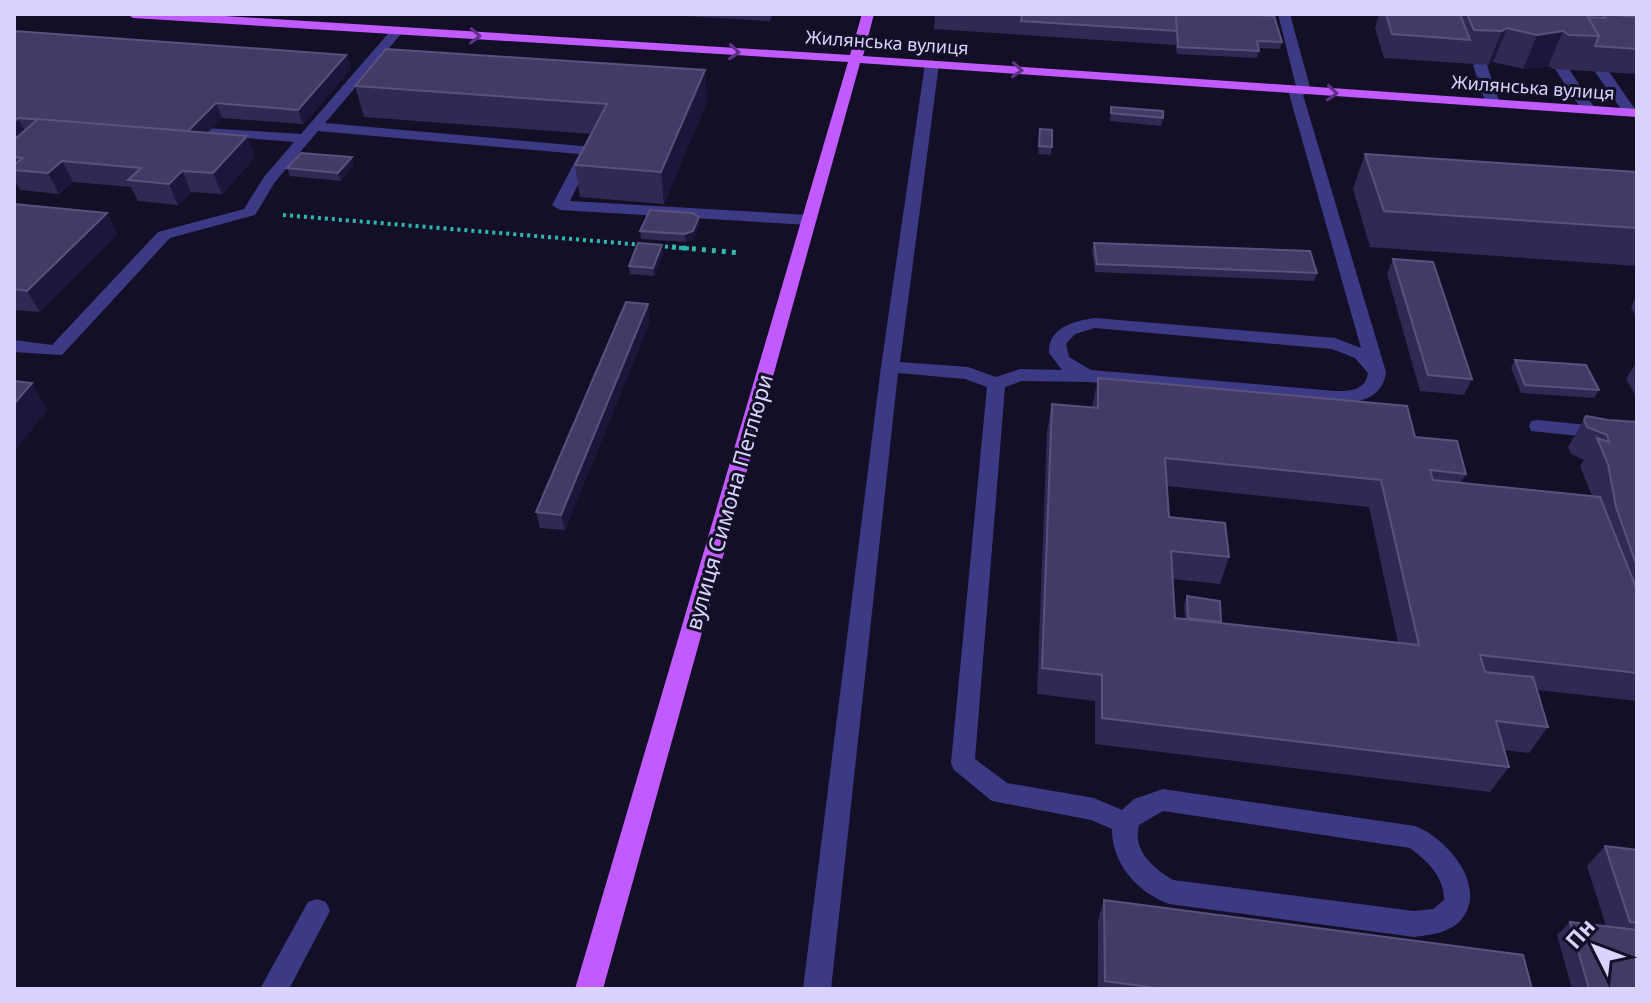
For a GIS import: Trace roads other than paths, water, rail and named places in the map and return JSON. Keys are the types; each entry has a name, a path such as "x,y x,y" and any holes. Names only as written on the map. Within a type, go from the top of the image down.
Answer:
{"main road":[{"name":"Жилянська вулиця","path":"133,14 932,64 1634,113"},
{"name":"вулиця Симона Петлюри","path":"589,989 868,14"}],"street":[{"path":"1020,375 1089,376 1350,398 1372,389 1377,381 1377,372 1300,90 1284,14"},
{"path":"14,346 56,351 164,235 250,212 269,180 397,31"},
{"path":"817,989 890,367 932,64"},
{"path":"1480,65 1493,104"},
{"path":"1562,69 1589,110"},
{"path":"1602,72 1634,113"},
{"path":"317,127 588,150 560,205 809,220"},
{"path":"210,131 305,139"},
{"path":"890,367 968,373 996,384 1038,368 1050,357 1060,336 1068,329 1095,323 1305,341 1349,348 1371,363 1377,372"},
{"path":"1056,345 1064,363 1089,376"},
{"path":"996,384 963,763 1001,793 1094,809 1127,824"},
{"path":"1538,426 1637,436"},
{"path":"1163,800 1397,832 1432,847 1445,860 1455,876 1458,891 1455,906 1446,917 1432,924 1414,924 1169,892 1137,871 1128,855 1125,839 1127,824 1135,812 1148,803 1163,800"},
{"path":"274,989 317,911"}]}
